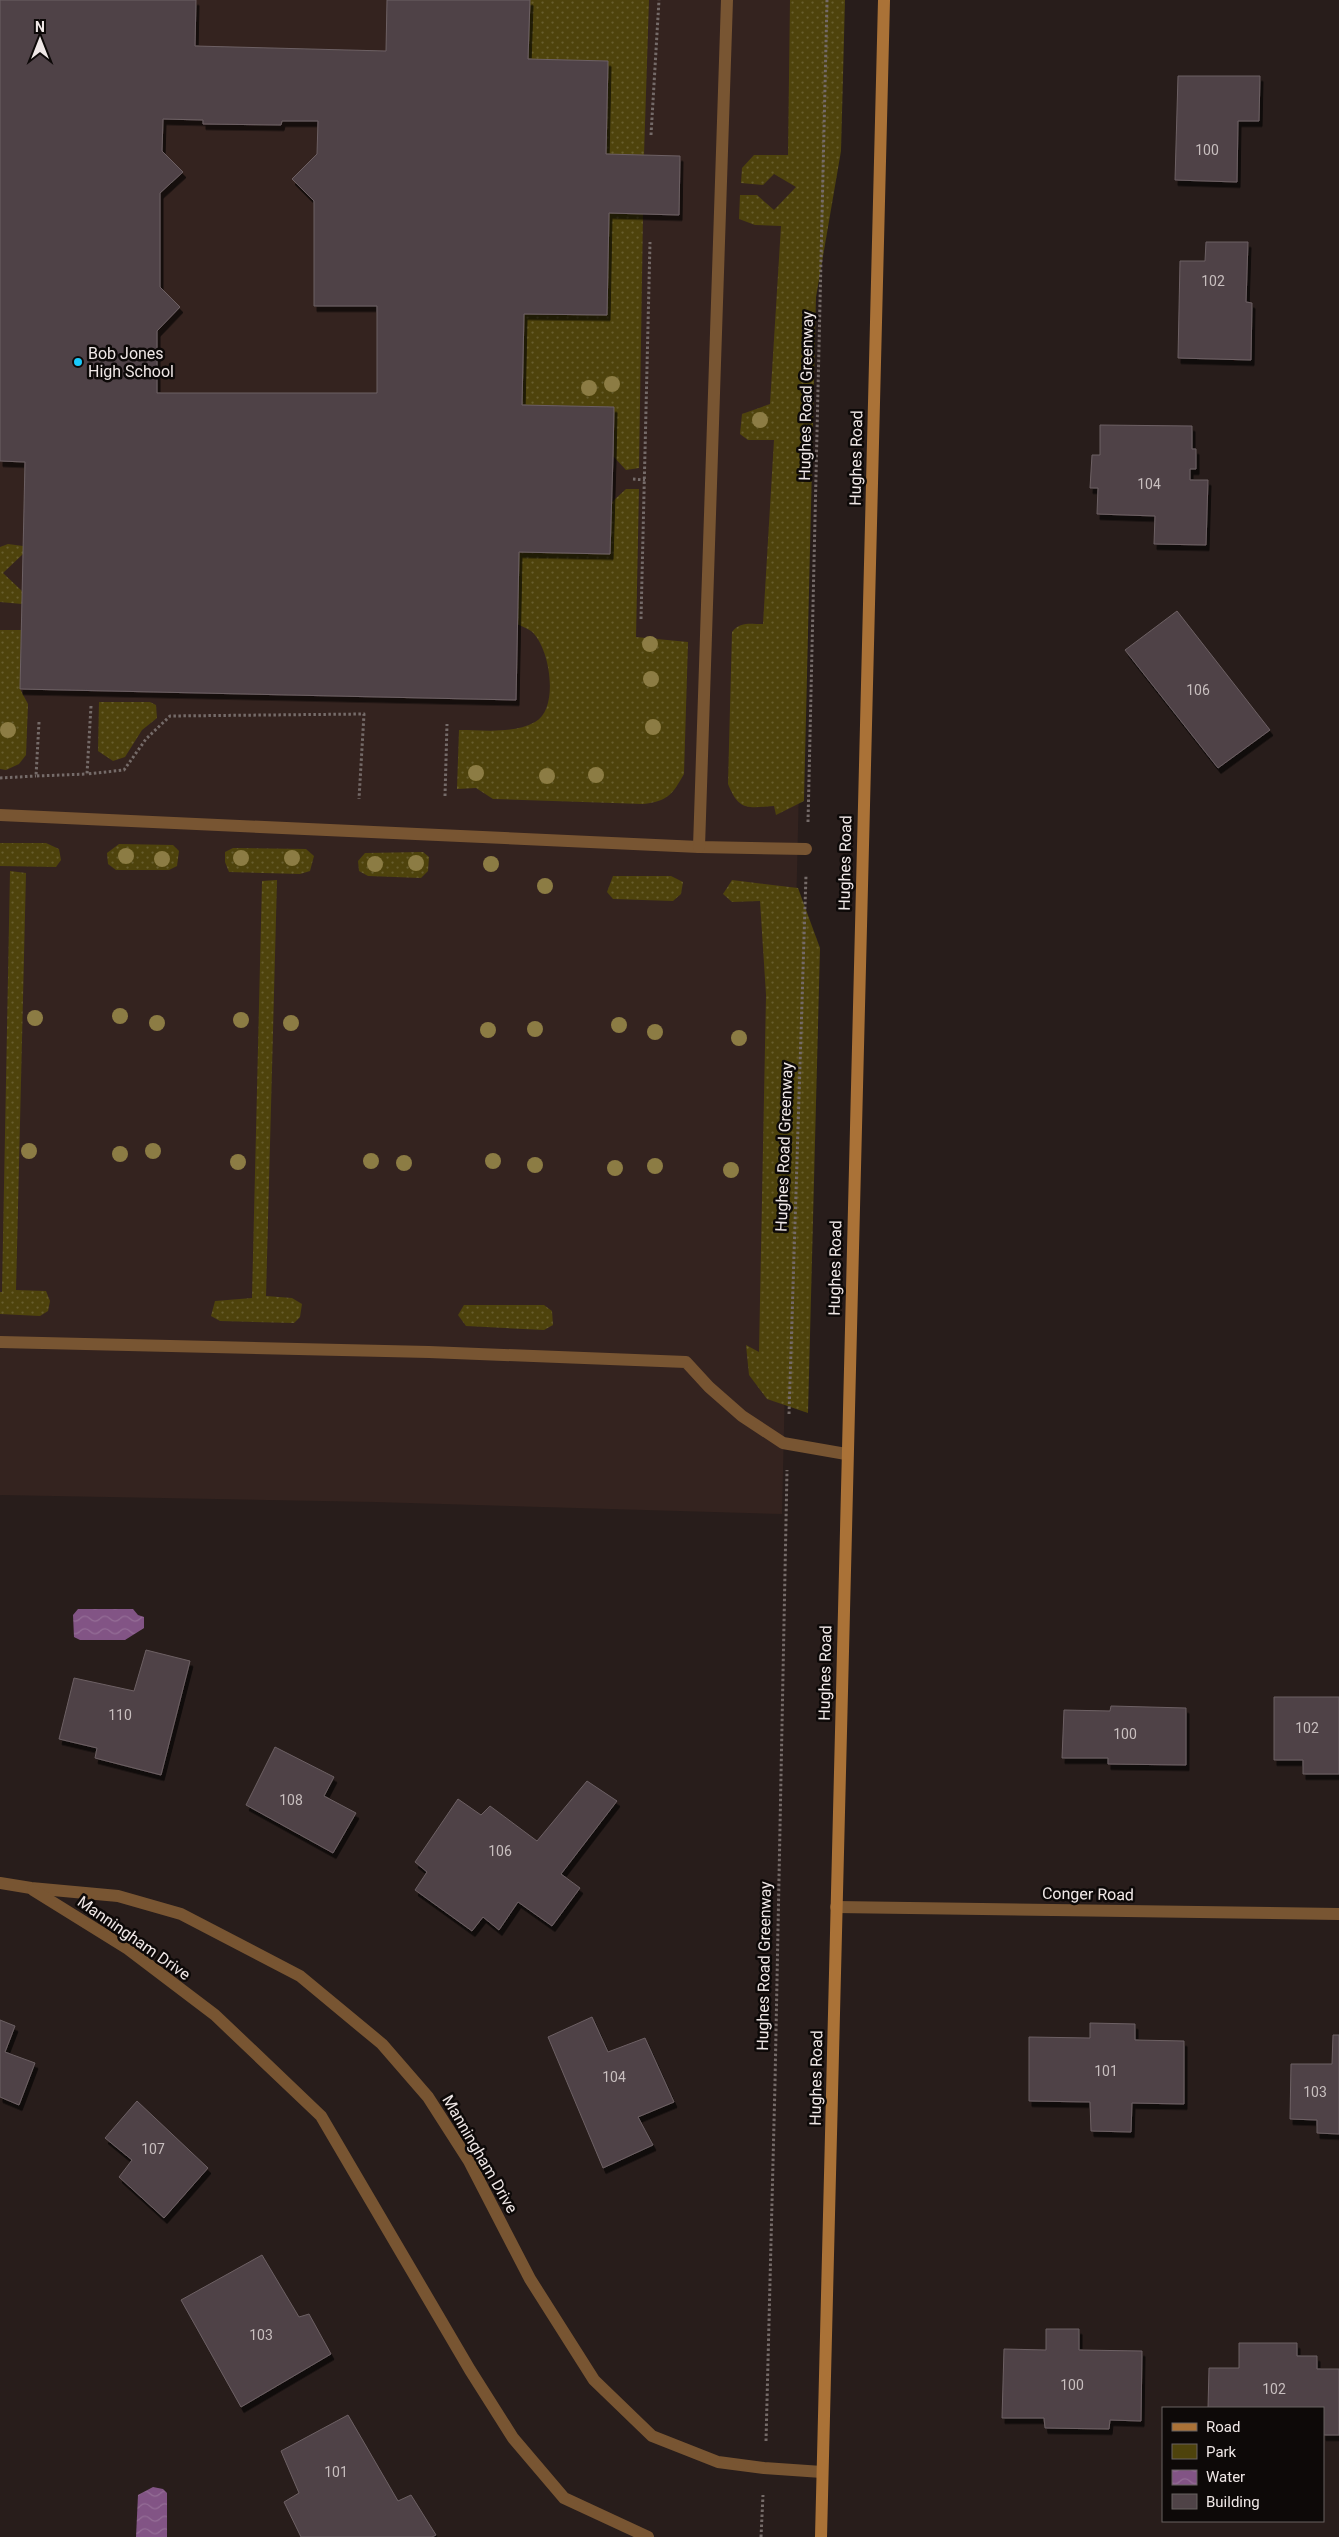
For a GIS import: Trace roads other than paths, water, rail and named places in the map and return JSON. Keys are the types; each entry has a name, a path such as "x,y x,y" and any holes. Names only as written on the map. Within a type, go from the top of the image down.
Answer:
{"main road":[{"name":"Hughes Road","path":"821,2537 846,1454 884,0"}],"street":[{"path":"700,847 727,0"},
{"path":"0,815 700,847 806,848"},
{"path":"0,1342 439,1352 686,1362 709,1387 742,1416 783,1443 846,1454"},
{"name":"Manningham Drive","path":"0,1883 31,1888 118,1896 181,1914 300,1976 382,2044 428,2097 469,2161 530,2279 594,2380 652,2436 718,2462 764,2468 822,2472"},
{"name":"Manningham Drive","path":"31,1888 128,1949 215,2015 265,2060 321,2116 470,2370 513,2438 564,2498 648,2537"},
{"name":"Conger Road","path":"836,1907 1339,1914"}],"water":[{"path":"78,1609 133,1609 138,1615 144,1617 144,1628 125,1640 80,1640 74,1637 73,1615"},
{"path":"153,2487 163,2489 167,2493 167,2537 136,2537 138,2495"}],"place":[{"name":"Bob Jones High School","path":"78,362"}]}
